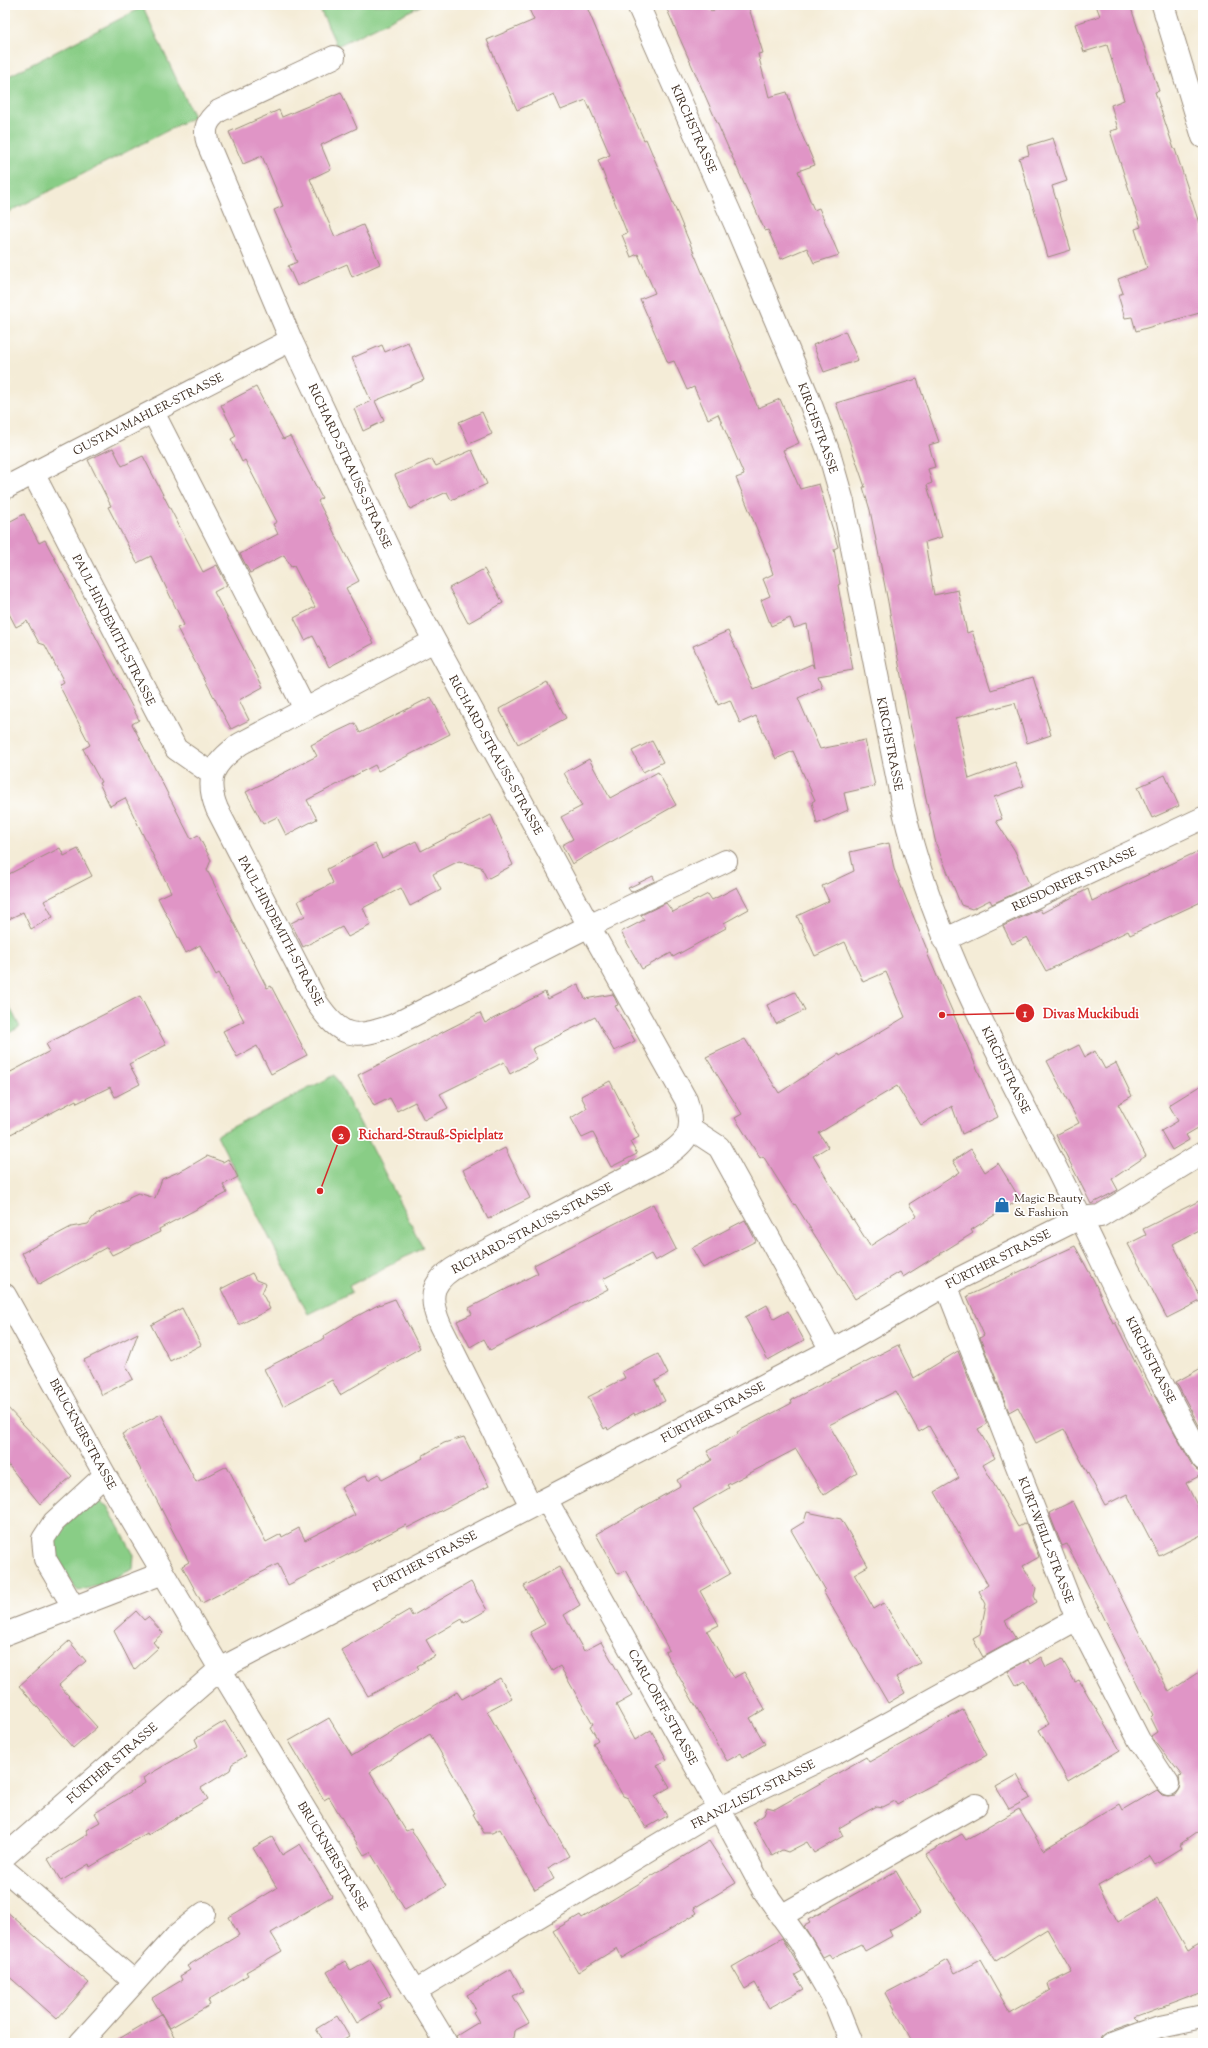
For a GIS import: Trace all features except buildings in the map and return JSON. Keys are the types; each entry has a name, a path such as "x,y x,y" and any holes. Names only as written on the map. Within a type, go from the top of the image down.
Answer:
{"street":[{"name":"KIRCHSTRASSE","path":"638,5 787,346 829,453 843,502 909,836 926,892 944,940 994,1045 1080,1218 1203,1459"},
{"path":"1163,5 1203,137"},
{"name":"RICHARD-STRAUSS-STRASSE","path":"334,57 219,111 209,120 205,128 208,144 291,340 434,641 589,926 686,1100 691,1121 686,1139 676,1149 658,1161 450,1270 435,1286 433,1305 440,1325 539,1502"},
{"name":"GUSTAV-MAHLER-STRASSE","path":"5,488 291,340"},
{"path":"153,412 305,709"},
{"name":"PAUL-HINDEMITH-STRASSE","path":"33,473 176,749 212,774 210,785 216,809 308,987 330,1021 347,1033 369,1033 394,1025 589,926"},
{"path":"212,774 227,753 240,744 434,641"},
{"name":"REISDORFER STRASSE","path":"944,940 1203,818"},
{"path":"589,926 726,861"},
{"path":"690,1128 719,1148 831,1350"},
{"name":"FÜRTHER STRASSE","path":"5,1856 220,1669 831,1350 946,1285 1080,1218 1100,1216 1203,1153"},
{"name":"KURT-WEILL-STRASSE","path":"946,1285 1077,1619 1139,1740 1168,1784"},
{"name":"BRUCKNERSTRASSE","path":"5,1295 105,1475 163,1573"},
{"path":"74,1606 45,1559 43,1539 54,1522 105,1475"},
{"name":"CARL-ORFF-STRASSE","path":"539,1502 719,1808 764,1892 800,1942 835,2003 851,2043"},
{"path":"5,1634 74,1606 163,1573 220,1669"},
{"name":"FRANZ-LISZT-STRASSE","path":"415,1991 719,1808 837,1752 1077,1619"},
{"name":"BRUCKNERSTRASSE","path":"220,1669 446,2043"},
{"path":"781,1916 976,1805"},
{"path":"5,1870 135,1982"},
{"path":"80,2043 180,1933 204,1913"},
{"path":"1113,2043 1160,2026 1203,2017"}],"green space":[{"path":"318,5 422,5 337,46"},
{"path":"143,7 194,117 5,214 5,78"},
{"path":"5,998 20,1027 5,1035"},
{"path":"335,1075 423,1248 349,1286 352,1292 308,1314 217,1135"},
{"path":"95,1499 107,1506 134,1555 133,1569 96,1586 78,1591 60,1564 55,1549 55,1534"}],"place":[{"name":"Divas Muckibudi","path":"942,1015"},
{"name":"Richard-Strauß-Spielplatz","path":"320,1191"},
{"name":"Magic Beauty & Fashion","path":"1002,1205"}]}
